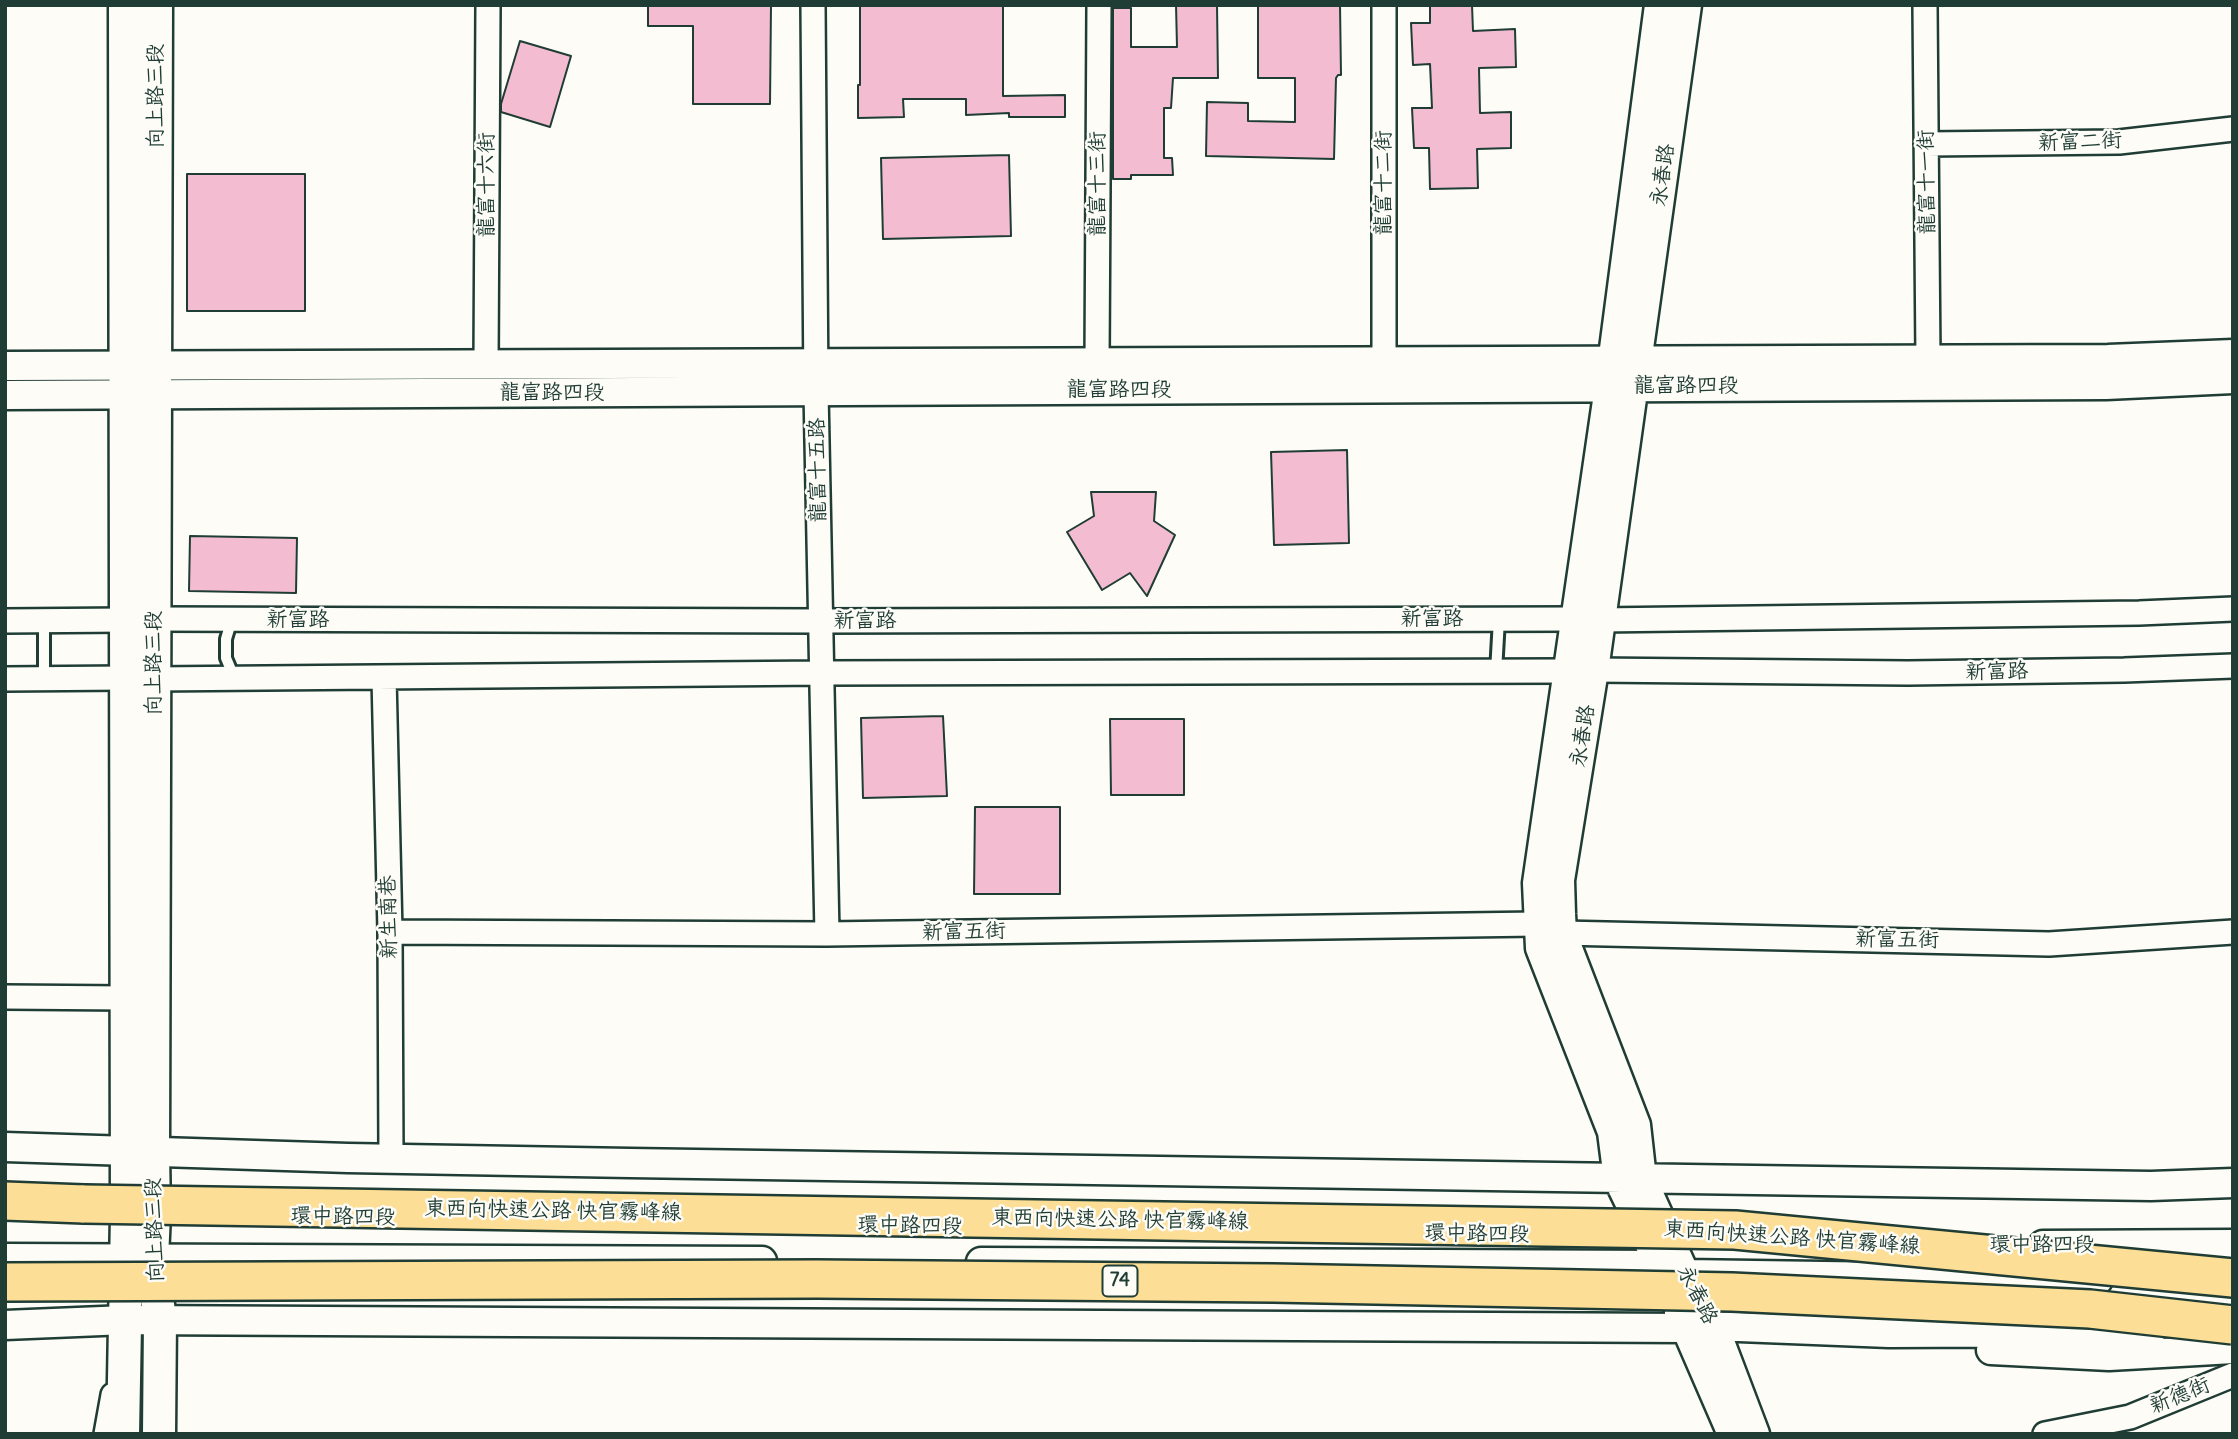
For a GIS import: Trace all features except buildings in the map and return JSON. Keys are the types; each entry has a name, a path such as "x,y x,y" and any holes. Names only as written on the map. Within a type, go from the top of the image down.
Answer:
{"highway":[{"name":"東西向快速公路 快官霧峰線","path":"5,1203 1735,1230 2233,1280"},
{"name":"74","path":"5,1283 817,1279 1287,1283 1732,1292 2090,1308 2233,1325"}],"main road":[{"name":"向上路三段","path":"125,5 141,380"},
{"name":"向上路三段","path":"124,1434 126,1320 139,1258 141,1214 141,380 156,5"},
{"name":"向上路三段","path":"139,1152 126,998 140,679"},
{"name":"向上路三段","path":"139,1258 160,1320 159,1434"}],"street":[{"name":"龍富十六街","path":"486,365 488,5"},
{"name":"龍富十五路","path":"813,5 816,392 827,934"},
{"name":"龍富十三街","path":"1097,362 1099,5"},
{"name":"龍富十二街","path":"1384,5 1384,361"},
{"name":"永春路","path":"1623,374 1659,5"},
{"name":"永春路","path":"1673,1262 1646,1237 1630,1179 1540,948 1550,928 1537,883 1580,671 1623,374 1687,5"},
{"name":"龍富十一街","path":"1925,5 1928,360"},
{"name":"新富二街","path":"1926,144 2119,142 2233,129"},
{"name":"龍富路四段","path":"5,366 141,380 816,392 1623,374 1928,360 2108,359 2233,354"},
{"name":"龍富路四段","path":"5,395 141,380 486,365 1384,361 1623,374 2106,385 2233,379"},
{"name":"新富路","path":"5,621 1588,619 2139,613 2233,609"},
{"name":"新富路","path":"5,678 1580,671 1908,673 2233,666"},
{"name":"新生南巷","path":"384,677 390,932 391,1158"},
{"name":"新富五街","path":"390,932 827,934 1550,928 2049,944 2233,932"},
{"path":"5,997 126,998"},
{"path":"5,1147 391,1158 1630,1179 2151,1186 2233,1183"},
{"name":"永春路","path":"1630,1179 1673,1262 1700,1327 1755,1434"},
{"name":"環中路四段","path":"5,1212 1646,1237"},
{"name":"環中路四段","path":"1673,1262 2233,1244"},
{"name":"環中路四段","path":"5,1258 1673,1262 2233,1280"},
{"path":"106,1434 126,1320"},
{"path":"160,1320 174,1434"},
{"path":"5,1325 160,1320 1700,1327 1889,1333 2090,1332 2233,1325"},
{"name":"永春路","path":"1700,1327 1732,1434"},
{"path":"1889,1333 1960,1348 2096,1355 2233,1349"},
{"name":"新德街","path":"2045,1434 2130,1417 2233,1375"}],"lane":[{"path":"1496,672 1499,619"},
{"path":"44,620 44,678"},
{"path":"232,620 226,639 226,658 234,679"}]}
